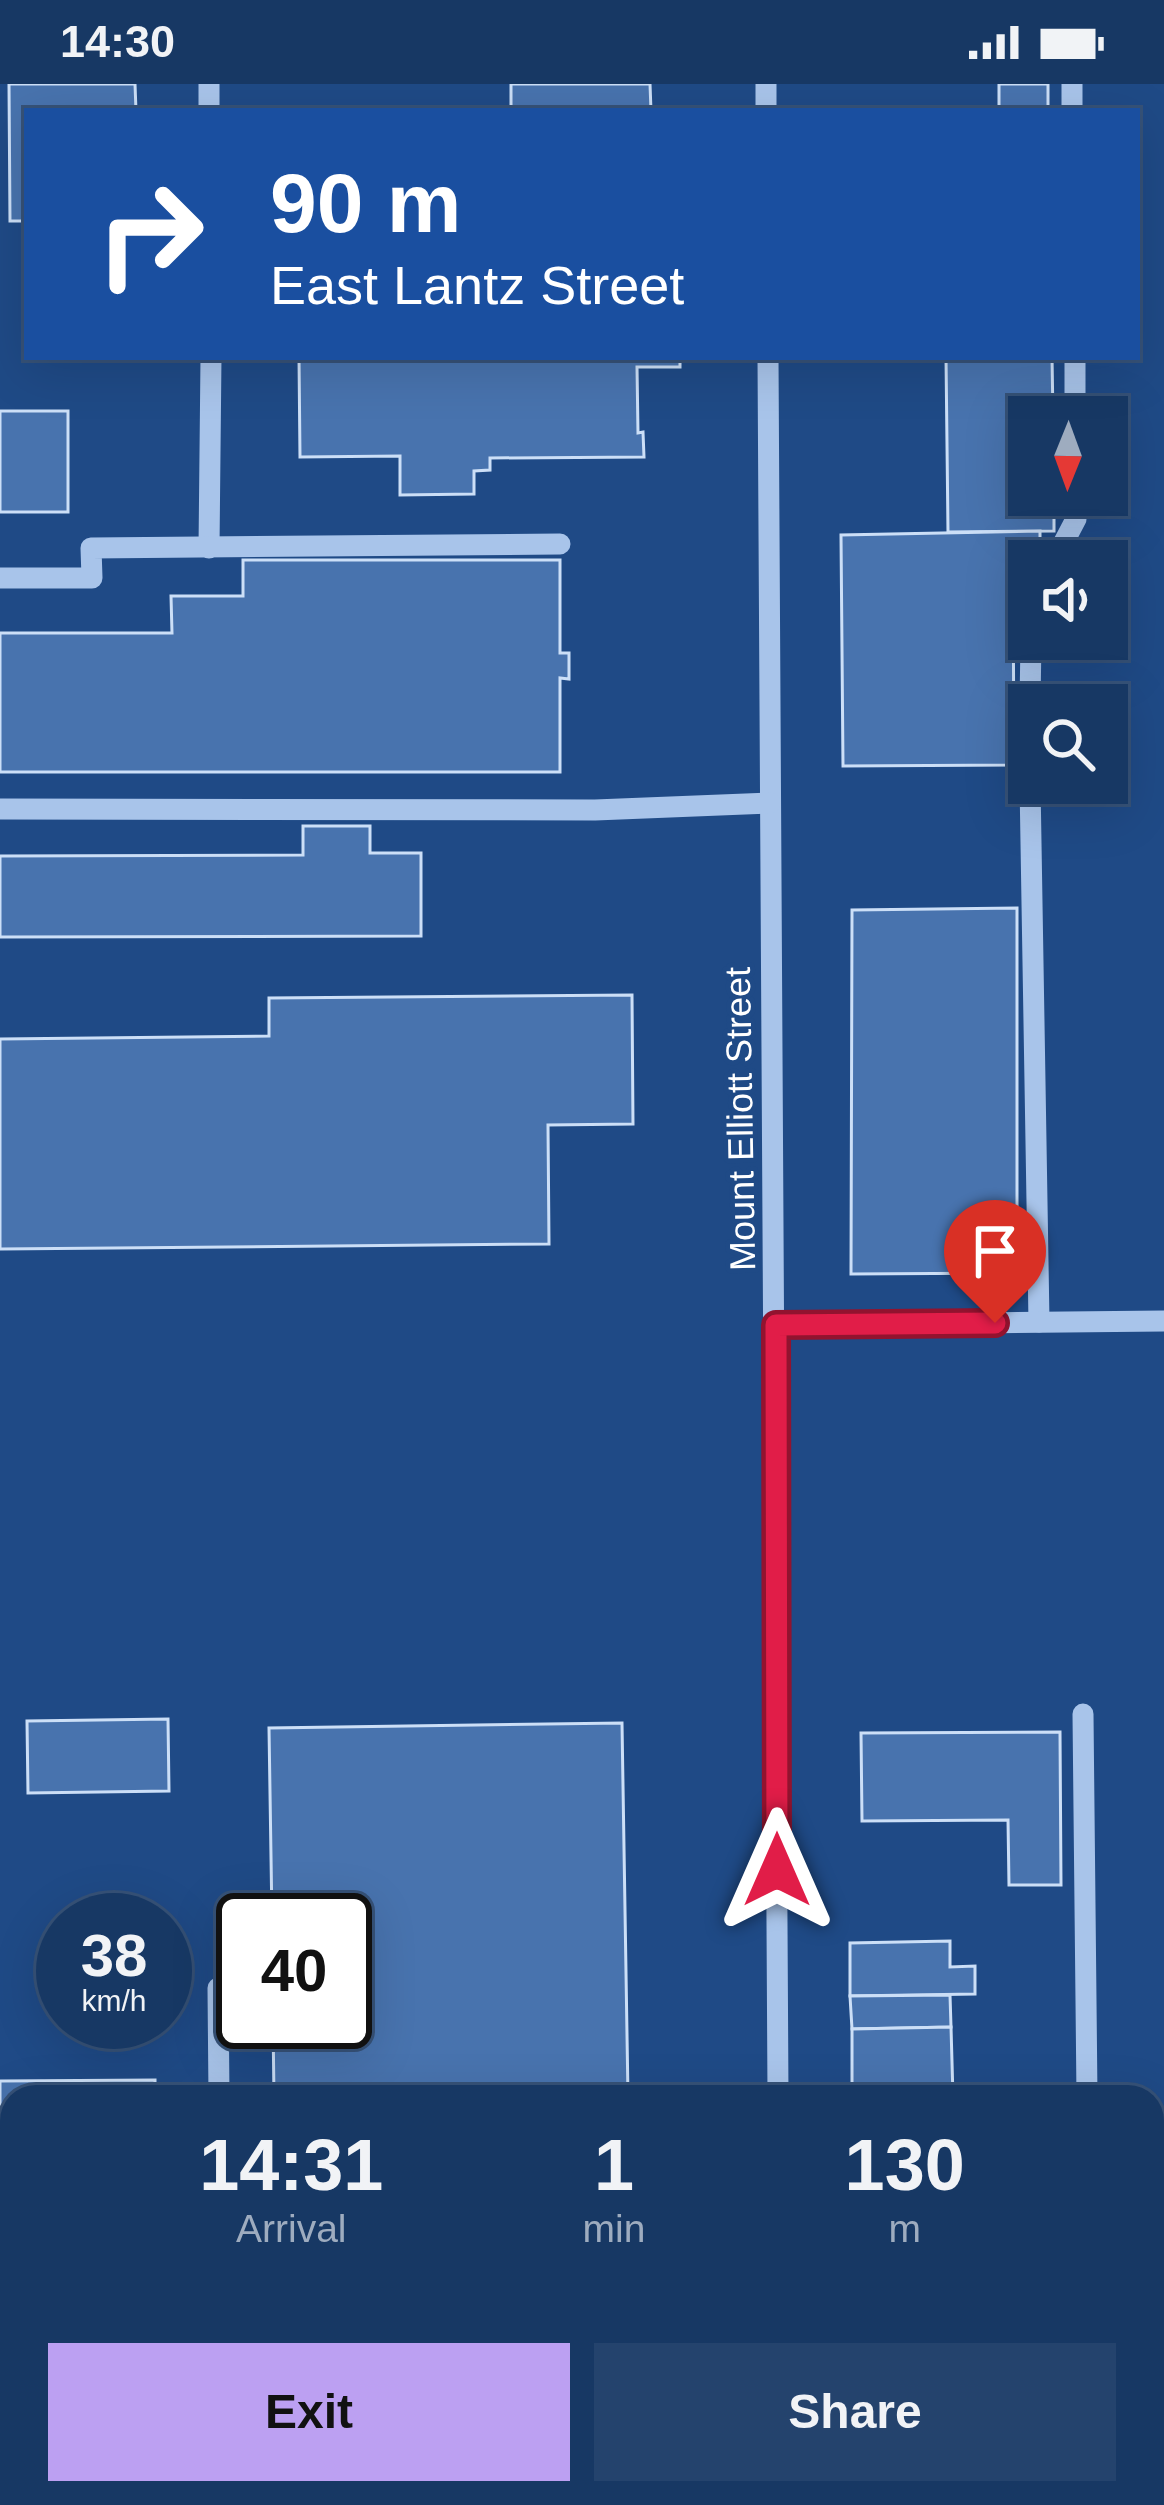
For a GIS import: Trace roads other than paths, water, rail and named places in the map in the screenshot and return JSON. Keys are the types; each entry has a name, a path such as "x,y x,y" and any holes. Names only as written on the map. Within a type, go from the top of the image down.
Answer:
{"street":[{"path":"209,548 212,360"},
{"name":"Mount Elliott Street","path":"768,360 778,2085"},
{"path":"1075,360 1076,396"},
{"path":"0,578 92,578 91,548 560,544"},
{"path":"0,809 595,810 770,803"},
{"path":"1030,804 1039,1322"},
{"path":"776,1325 1164,1321"},
{"path":"1083,1714 1087,2085"},
{"path":"219,2049 219,2085"}]}
